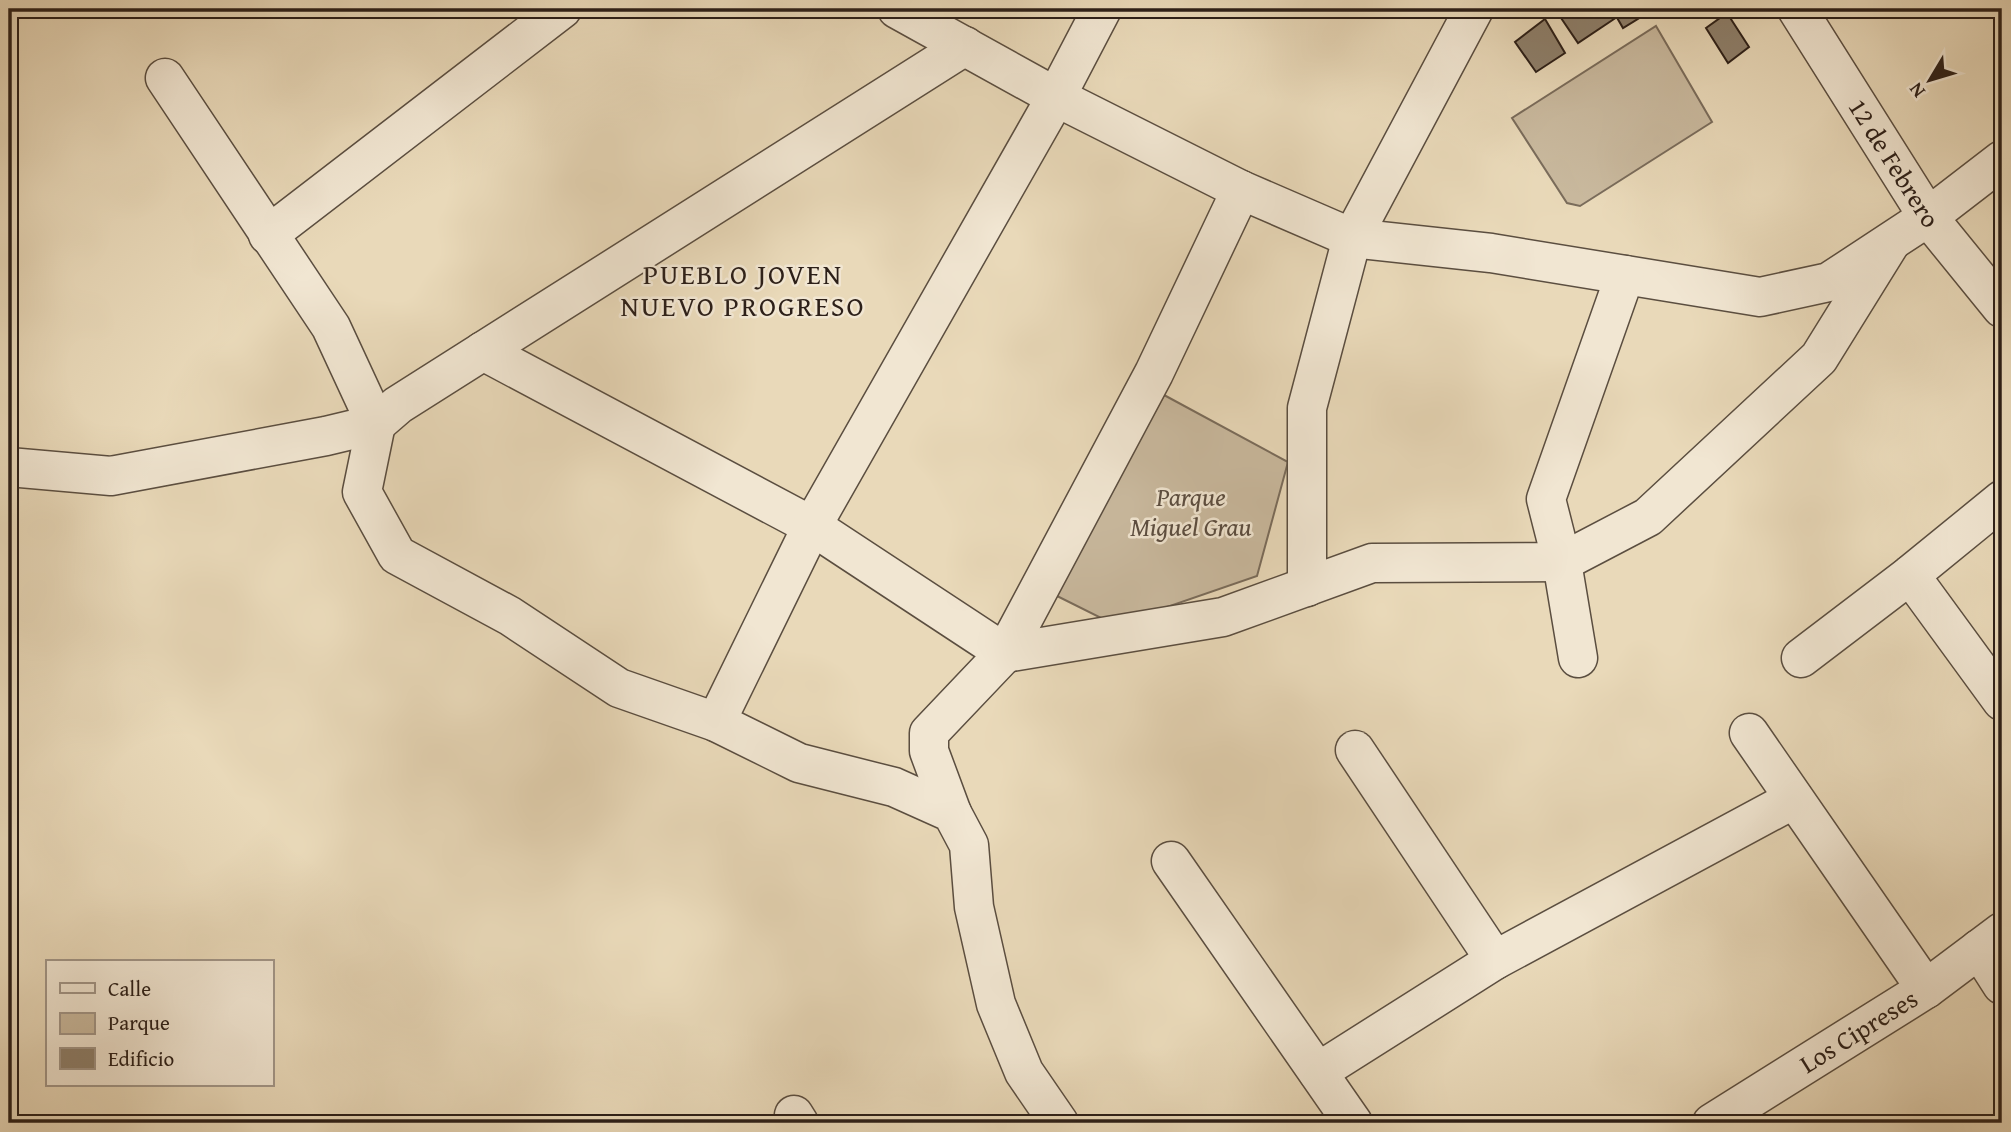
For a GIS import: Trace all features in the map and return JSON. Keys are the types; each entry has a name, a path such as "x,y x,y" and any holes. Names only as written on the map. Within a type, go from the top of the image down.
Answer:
{"street":[{"path":"268,234 562,9"},
{"path":"897,9 1056,97 1241,190 1352,238 1491,253 1760,297 1829,282 1928,217 2002,160"},
{"path":"716,722 812,526 1056,97 1102,9"},
{"path":"1307,587 1307,408 1352,238 1474,9"},
{"name":"12 de Febrero","path":"1797,9 1928,217 2002,308"},
{"path":"9,467 111,476 326,436 376,424 398,405 965,46"},
{"path":"165,78 331,327 376,424 362,492 397,555 510,616 619,688 716,722 799,763 894,787 951,813"},
{"path":"1059,1123 1024,1072 996,1004 974,907 969,845 951,813 929,751 929,733 1004,653 1154,373 1241,190"},
{"path":"483,351 812,526 1004,653 1223,617 1373,563 1562,562 1648,517 1819,358 1891,242"},
{"path":"1578,659 1562,562 1546,499 1625,275"},
{"path":"1801,658 1910,575 2002,500"},
{"path":"1910,575 2002,701"},
{"path":"1749,733 1926,989"},
{"path":"1355,750 1495,960"},
{"path":"1318,1072 1495,960 1794,799"},
{"path":"1171,861 1353,1123"},
{"path":"1991,940 2002,985"},
{"name":"Los Cipreses","path":"1712,1123 1926,989 1991,940"}],"green space":[{"path":"1656,26 1712,122 1580,206 1567,203 1512,118"},
{"name":"Parque Miguel Grau","path":"1164,395 1288,462 1257,576 1115,625 1055,595"}],"building":[{"path":"1561,9 1612,9 1617,17 1578,43 1557,12"},
{"path":"1612,9 1654,9 1623,28"},
{"path":"1727,13 1749,47 1728,63 1706,28"},
{"path":"1545,19 1565,53 1536,72 1515,42"}],"district":[{"name":"PUEBLO JOVEN NUEVO PROGRESO","path":"743,290"}]}
